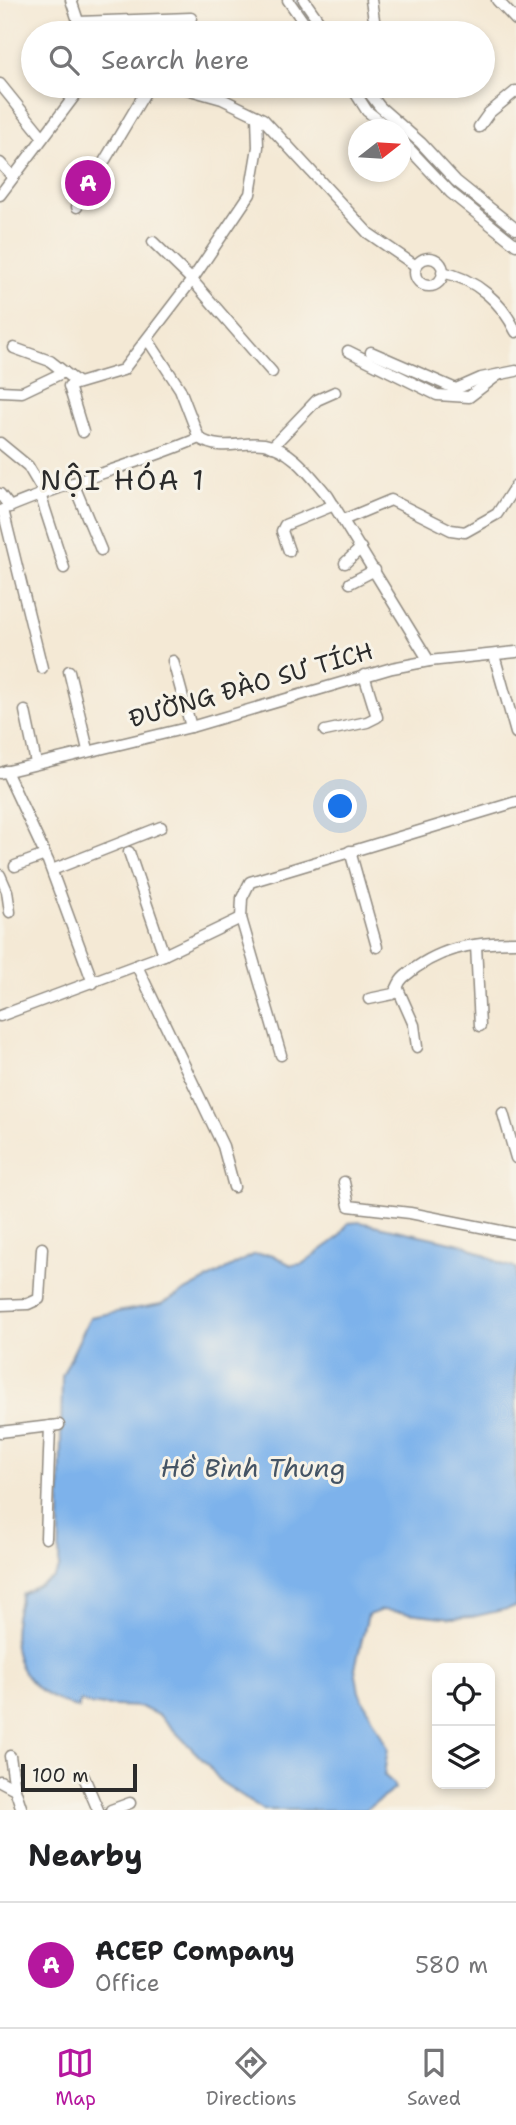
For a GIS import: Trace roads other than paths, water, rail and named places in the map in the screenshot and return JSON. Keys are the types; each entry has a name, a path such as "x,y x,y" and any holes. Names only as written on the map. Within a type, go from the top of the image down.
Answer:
{"street":[{"path":"71,0 78,21"},
{"path":"288,0 303,21"},
{"path":"304,0 319,21"},
{"path":"371,0 374,21"},
{"path":"497,0 516,20"},
{"path":"158,21 191,18"},
{"path":"0,84 42,136"},
{"path":"479,127 488,113 516,91"},
{"path":"0,195 72,98"},
{"path":"77,207 142,98"},
{"path":"218,98 270,125 368,233 416,267"},
{"path":"359,98 367,111 377,119"},
{"path":"373,98 456,181 516,229"},
{"path":"83,432 69,388 77,382 123,370 192,280 250,194 258,147 257,116"},
{"path":"411,150 451,193 516,245"},
{"path":"0,163 13,177"},
{"path":"153,242 192,280 272,372"},
{"path":"430,258 438,262 442,272 438,283 425,286 415,277 416,267 421,261 430,258"},
{"path":"442,272 461,276 499,304 507,312 516,332"},
{"path":"148,340 180,389 197,424 199,438"},
{"path":"15,348 43,357 77,382"},
{"path":"348,351 437,396 469,397 498,375"},
{"path":"372,352 456,389 481,378 516,371"},
{"path":"0,391 22,392 64,372"},
{"path":"272,447 317,400 335,392"},
{"path":"4,509 74,483 132,466 199,438 216,446 255,444 272,447 292,457 308,472 334,505 429,660"},
{"path":"0,443 28,466 42,494 64,568"},
{"path":"74,483 101,550"},
{"path":"343,520 391,500 451,530 465,532 497,513 516,485"},
{"path":"0,494 42,667"},
{"path":"289,551 282,531 285,525 334,505"},
{"path":"345,563 361,548"},
{"path":"349,583 374,570"},
{"name":"ĐƯỜNG ĐÀO SƯ TÍCH","path":"3,772 191,727 364,675 429,660 516,652"},
{"path":"494,655 516,733"},
{"path":"173,661 191,727"},
{"path":"69,671 88,750"},
{"path":"325,732 377,717 364,675"},
{"path":"25,711 36,763"},
{"path":"3,772 45,855 93,984"},
{"path":"281,1055 241,918 242,898 250,883 350,850 516,802"},
{"path":"51,870 161,827"},
{"path":"350,850 377,947"},
{"path":"129,852 164,955"},
{"path":"15,866 45,855"},
{"path":"0,875 7,891 10,912"},
{"path":"2,1012 93,984 164,955 241,918"},
{"path":"369,999 388,997 398,989 403,978 440,953 454,947 516,942"},
{"path":"476,945 480,1026"},
{"path":"137,966 223,1146 234,1187"},
{"path":"398,989 414,1025 417,1048"},
{"path":"503,1112 516,1158"},
{"path":"344,1182 349,1206 410,1213 516,1234"},
{"path":"0,1305 28,1304 39,1298 42,1248"},
{"path":"0,1432 55,1426 46,1538"},
{"path":"10,1756 15,1789 22,1810"},
{"path":"83,1777 98,1810"},
{"path":"0,1781 15,1789"},
{"path":"111,1810 130,1803"}],"water":[{"name":"Hồ Bình Thung","path":"360,1222 465,1245 504,1265 516,1268 516,1607 472,1617 452,1618 382,1610 368,1615 355,1668 359,1692 388,1748 384,1775 393,1783 395,1789 365,1810 264,1810 221,1782 160,1716 141,1707 91,1705 80,1701 78,1708 41,1691 20,1666 14,1633 16,1614 22,1594 53,1578 59,1569 62,1376 90,1317 161,1304 253,1255 271,1254 291,1265 302,1264 339,1237 348,1223"}],"waterway":[{"path":"296,0 310,21"},
{"path":"430,163 454,187 516,238"}],"place":[{"name":"ACEP Company","path":"88,183"}],"district":[{"name":"NỘI HÓA 1","path":"123,480"}]}
